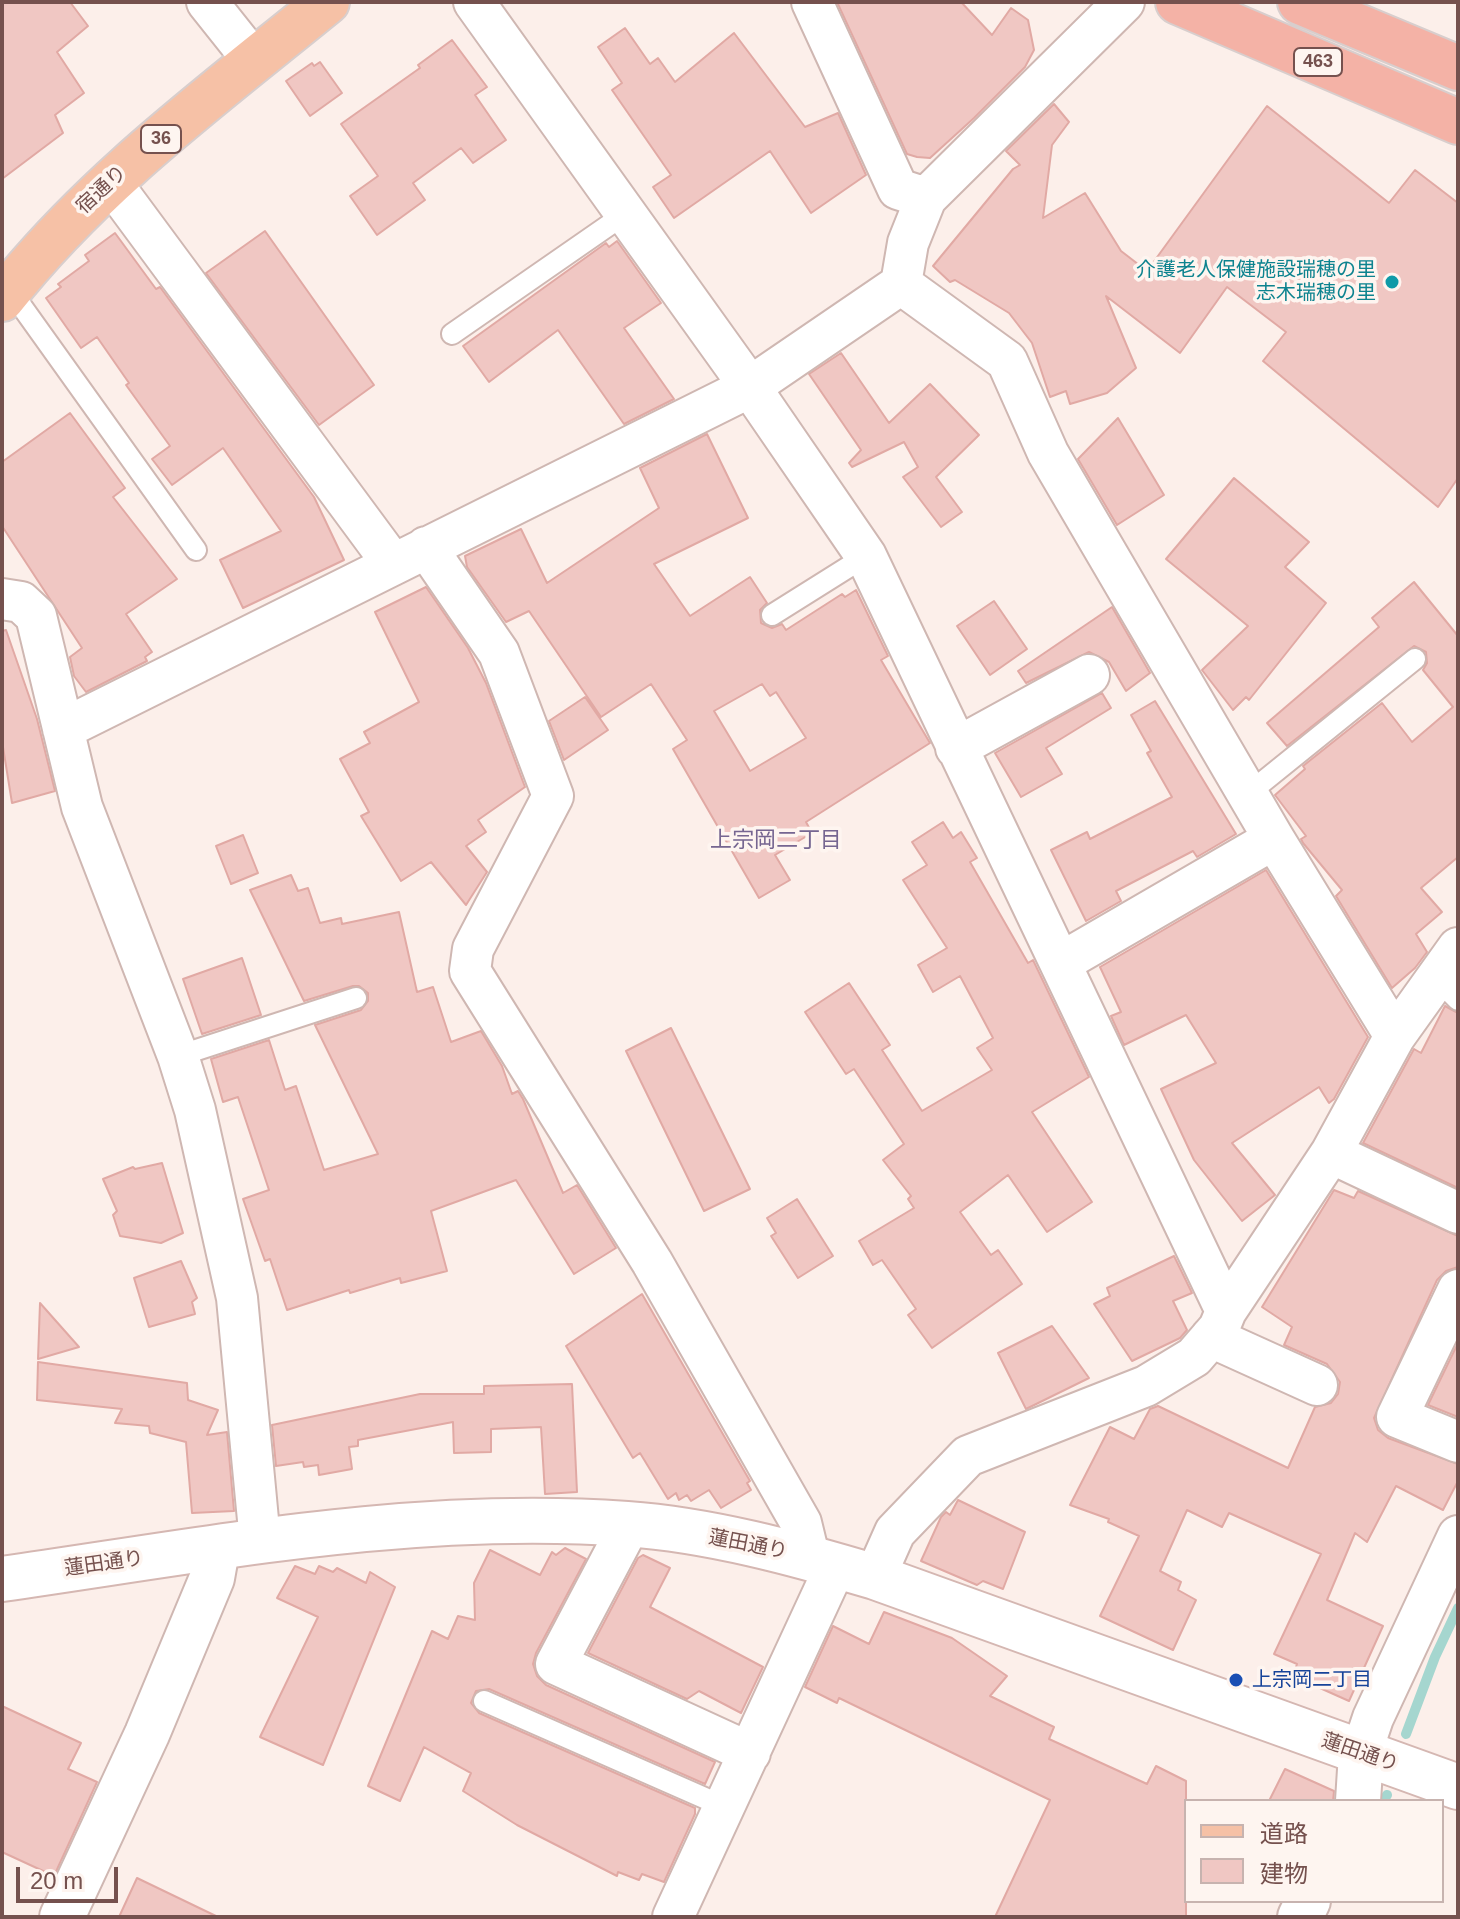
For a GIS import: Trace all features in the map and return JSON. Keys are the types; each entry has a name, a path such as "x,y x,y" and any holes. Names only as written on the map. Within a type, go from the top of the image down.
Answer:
{"highway":[{"name":"463","path":"1178,2 1458,122"},
{"name":"463","path":"1300,2 1365,14 1458,68"}],"main road":[{"name":"宿通り","path":"6,294 52,237 110,181 327,2"},
{"name":"蓮田通り","path":"2,1579 376,1525 443,1521 630,1524 840,1566 1458,1787"},
{"path":"62,1917 153,1720 212,1578 217,1550"},
{"path":"1358,1799 1361,1754"}],"street":[{"path":"207,2 254,61"},
{"path":"474,2 750,387 866,556 956,748 1062,962 1219,1324 1317,1385"},
{"path":"812,2 898,189 926,198"},
{"path":"63,729 750,387 901,284 908,243 926,198 1124,2"},
{"path":"110,181 410,556 499,653 553,796 473,949 470,971 652,1262 801,1523 840,1566"},
{"path":"901,284 1007,361 1048,453 1274,839 1395,1036"},
{"path":"2,599 21,602 36,616 82,807 178,1056 195,1110 237,1298 260,1541"},
{"path":"956,748 1089,675"},
{"path":"1062,962 1274,839"},
{"path":"673,1917 840,1566 895,1532 968,1456 1146,1386 1194,1357 1331,1153 1395,1036 1450,975"},
{"path":"1331,1153 1458,1213"},
{"path":"1458,1290 1397,1417 1458,1442"},
{"path":"630,1524 556,1664 750,1753"},
{"path":"1361,1754 1373,1718 1458,1536"}],"lane":[{"path":"452,334 625,214"},
{"path":"6,294 196,550"},
{"path":"772,615 866,556"},
{"path":"1249,793 1415,659"},
{"path":"178,1056 356,998"},
{"path":"484,1701 725,1807"}],"building":[{"path":"2,2 70,2 88,26 57,52 84,93 55,115 63,133 2,179"},
{"path":"837,2 961,2 992,35 1011,8 1028,20 1034,50 1025,67 974,118 930,158 917,157 907,154"},
{"path":"625,28 650,64 658,58 675,82 734,33 805,127 838,113 866,175 811,213 770,151 674,218 653,187 671,175 612,90 622,83 598,47"},
{"path":"452,40 487,87 475,95 506,140 473,163 461,148 413,183 425,200 377,235 350,196 378,176 341,124 420,68 418,65"},
{"path":"320,62 342,93 310,116 286,81 312,63 314,66"},
{"path":"1054,104 1069,122 1052,145 1043,218 1085,193 1121,251 1147,271 1267,106 1389,203 1415,170 1458,203 1458,478 1438,507 1263,361 1286,332 1227,287 1180,353 1106,296 1136,368 1107,393 1070,404 1066,391 1050,397 1032,343 1009,313 955,280 950,282 933,266 1013,169 1020,165 1006,151"},
{"path":"265,231 374,385 319,425 206,273"},
{"path":"115,233 156,289 160,287 314,497 344,560 243,608 220,560 281,531 223,448 172,485 152,459 170,446 126,385 129,383 97,337 81,348 46,298 61,287 58,284 89,261 85,255"},
{"path":"617,241 661,303 624,328 674,399 624,424 558,330 489,382 463,346 606,243 609,247"},
{"path":"841,353 889,423 930,384 979,435 936,477 962,512 941,527 903,477 918,467 904,442 852,467 849,463 861,450 809,374"},
{"path":"70,413 125,488 113,497 177,579 126,614 152,652 145,657 147,661 86,692 74,676 70,657 82,648 2,526 2,462"},
{"path":"1118,418 1164,495 1117,525 1078,459"},
{"path":"707,434 748,518 654,564 690,616 750,577 767,603 760,610 761,623 772,628 782,624 786,630 842,594 845,597 856,590 888,656 881,660 930,743 806,822 812,833 775,855 790,880 759,898 673,749 687,740 651,684 601,717 529,611 506,622 467,567 465,556 521,529 547,583 659,508 640,468","holes":["762,684 770,696 776,692 806,738 750,771 714,711"]},
{"path":"1234,478 1309,542 1285,567 1326,603 1249,700 1246,697 1233,710 1202,670 1248,626 1166,559"},
{"path":"1414,582 1458,636 1458,857 1421,888 1442,912 1416,934 1427,952 1415,968 1392,988 1336,896 1342,890 1303,843 1301,839 1306,836 1275,795 1305,769 1303,766 1382,703 1412,742 1453,707 1423,670 1427,663 1426,652 1414,646 1287,746 1267,723 1379,627 1372,618"},
{"path":"426,587 468,648 486,683 525,787 478,820 486,832 466,846 487,872 466,905 431,862 401,881 361,816 369,812 340,759 370,743 364,732 419,702 375,612"},
{"path":"994,601 1027,649 990,675 957,626"},
{"path":"1112,607 1150,673 1126,691 1109,662 1089,652 1026,683 1018,671"},
{"path":"6,630 37,719 55,791 12,803 2,741 2,631"},
{"path":"1102,693 1111,708 1046,748 1062,774 1021,797 995,753"},
{"path":"585,697 608,730 564,760 549,721"},
{"path":"1155,701 1236,834 1197,857 1193,851 1116,891 1121,901 1086,921 1051,850 1087,832 1090,839 1172,797 1147,753 1151,751 1131,715"},
{"path":"943,822 953,838 961,832 977,858 970,862 1028,963 1033,960 1089,1077 1032,1112 1092,1202 1047,1232 1008,1175 960,1212 991,1255 998,1250 1022,1284 932,1348 908,1315 916,1309 882,1260 873,1265 859,1241 914,1208 908,1199 911,1196 883,1160 904,1144 854,1069 846,1074 805,1012 849,983 890,1045 882,1050 922,1111 992,1070 977,1048 993,1038 960,976 933,992 918,965 947,948 903,880 927,865 912,842"},
{"path":"243,835 258,873 231,884 216,846"},
{"path":"1266,870 1368,1037 1329,1103 1319,1087 1232,1143 1275,1195 1242,1221 1194,1160 1161,1089 1216,1063 1186,1015 1124,1045 1111,1016 1121,1012 1100,967"},
{"path":"291,875 298,891 308,888 320,923 341,918 342,924 399,912 417,992 433,987 451,1042 481,1031 502,1066 512,1094 518,1091 523,1099 563,1193 577,1185 616,1248 574,1274 516,1180 431,1211 447,1271 401,1283 400,1278 350,1293 349,1290 287,1310 270,1259 265,1261 243,1199 269,1190 238,1097 223,1102 211,1059 269,1040 285,1090 296,1086 324,1170 378,1154 315,1025 361,1010 368,1001 368,993 359,986 353,986 304,1001 250,890"},
{"path":"242,958 261,1015 202,1034 183,979"},
{"path":"1445,1006 1458,1013 1458,1188 1363,1143 1414,1049 1421,1053"},
{"path":"671,1028 750,1189 704,1211 626,1051"},
{"path":"162,1163 183,1233 161,1243 120,1236 113,1215 117,1211 103,1179 133,1167"},
{"path":"1334,1190 1354,1198 1358,1191 1458,1236 1458,1267 1446,1271 1437,1280 1374,1418 1378,1430 1388,1438 1458,1464 1458,1481 1443,1510 1396,1486 1367,1542 1355,1533 1327,1600 1383,1626 1349,1701 1293,1676 1297,1664 1274,1654 1321,1554 1229,1513 1222,1527 1187,1510 1160,1571 1181,1582 1178,1590 1196,1600 1173,1650 1100,1616 1139,1536 1108,1522 1109,1519 1070,1505 1110,1427 1134,1439 1150,1409 1158,1406 1288,1468 1315,1407 1331,1403 1338,1394 1340,1382 1327,1364 1284,1345 1292,1327 1262,1307"},
{"path":"797,1199 833,1256 798,1278 771,1236 776,1233 767,1218"},
{"path":"1174,1256 1192,1293 1173,1301 1187,1330 1180,1338 1132,1361 1094,1304 1110,1296 1107,1288"},
{"path":"181,1261 197,1298 192,1302 195,1314 149,1327 134,1278"},
{"path":"642,1294 750,1481 747,1483 751,1490 721,1508 709,1490 691,1501 687,1495 679,1500 676,1493 668,1499 640,1453 633,1458 566,1346"},
{"path":"40,1303 79,1347 38,1359"},
{"path":"1052,1326 1089,1378 1026,1409 998,1353"},
{"path":"1458,1343 1458,1417 1428,1405"},
{"path":"38,1362 187,1383 188,1400 218,1410 207,1435 227,1432 234,1511 192,1513 186,1442 150,1433 149,1426 115,1423 122,1409 37,1400"},
{"path":"572,1384 577,1492 545,1494 541,1427 491,1429 491,1452 454,1453 453,1422 358,1440 358,1446 349,1447 352,1469 319,1475 318,1465 304,1467 303,1462 276,1466 272,1425 420,1394 484,1394 484,1386"},
{"path":"958,1500 1025,1532 1003,1589 983,1581 977,1585 921,1561 941,1517 946,1512 950,1515"},
{"path":"565,1548 586,1559 536,1653 533,1664 537,1676 546,1685 715,1762 705,1784 489,1689 476,1691 471,1703 479,1713 695,1808 664,1882 642,1874 639,1880 618,1872 617,1876 517,1825 463,1791 471,1773 424,1747 400,1801 368,1786 432,1631 448,1639 458,1616 475,1620 474,1583 490,1550 540,1575 552,1552 556,1555"},
{"path":"643,1555 670,1568 650,1607 763,1667 741,1713 699,1691 687,1699 588,1653 638,1558"},
{"path":"295,1566 315,1574 319,1566 333,1572 337,1568 366,1583 370,1572 395,1587 323,1765 260,1737 318,1617 277,1598"},
{"path":"884,1612 952,1638 1007,1676 990,1696 1054,1727 1049,1739 1147,1784 1156,1766 1186,1781 1186,1917 995,1917 1050,1800 839,1698 837,1703 805,1687 833,1626 869,1644"},
{"path":"2,1706 81,1743 68,1769 97,1782 54,1876 2,1852"},
{"path":"1285,1769 1334,1791 1333,1799 1270,1799"},
{"path":"137,1878 218,1917 119,1917"}],"waterway":[{"path":"1406,1734 1435,1657 1458,1608"},
{"path":"1384,1799 1387,1795"}],"place":[{"name":"介護老人保健施設瑞穂の里 志木瑞穂の里","path":"1392,282"},
{"name":"上宗岡二丁目","path":"1236,1680"}],"district":[{"name":"上宗岡二丁目","path":"776,841"}]}
